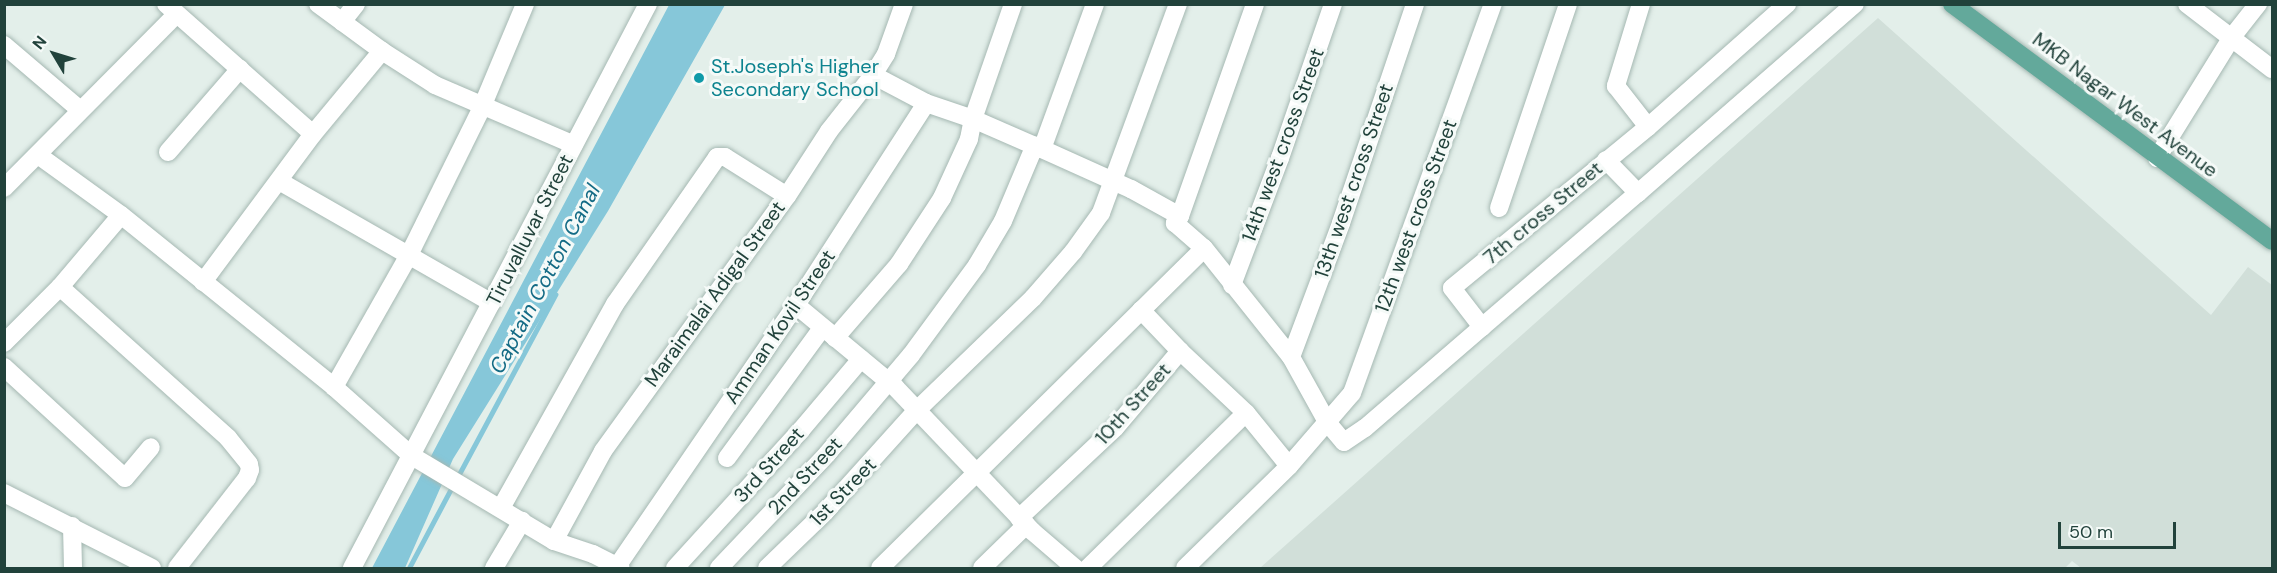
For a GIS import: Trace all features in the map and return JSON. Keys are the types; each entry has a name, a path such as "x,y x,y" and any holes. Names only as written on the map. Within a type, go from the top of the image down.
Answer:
{"main road":[{"name":"MKB Nagar West Avenue","path":"1952,4 2272,241"}],"street":[{"path":"318,4 382,51 435,85 574,145"},
{"path":"342,22 356,4"},
{"path":"334,387 409,255 482,106 525,4"},
{"name":"Tiruvalluvar Street","path":"352,568 418,459 492,303 648,4"},
{"name":"Maraimalai Adigal Street","path":"554,541 603,451 787,196 829,131 873,75 886,54 904,4"},
{"path":"727,458 828,333 871,299 918,238 946,190 969,139 973,119 1013,4"},
{"name":"2nd Street","path":"719,568 827,454 888,382 977,265 1003,221 1039,147 1095,4"},
{"name":"1st Street","path":"767,568 868,467 916,411 1033,298 1073,252 1101,213 1178,4"},
{"path":"1255,4 1180,216 1175,223 1203,248 1291,357 1327,422 1344,442 1365,428 1855,4"},
{"name":"14th west cross Street","path":"1232,285 1280,158 1333,4"},
{"name":"13th west cross Street","path":"1291,357 1341,223 1415,4"},
{"name":"12th west cross Street","path":"1185,568 1289,465 1352,393 1493,4"},
{"path":"1499,208 1568,4"},
{"name":"7th cross Street","path":"1482,327 1452,288 1648,127 1787,4"},
{"path":"2187,4 2272,69"},
{"path":"2157,158 2232,37 2258,4"},
{"path":"1640,5 1616,86 1648,127"},
{"path":"4,188 38,155 172,9 313,134"},
{"path":"4,45 80,110"},
{"path":"203,282 313,134 382,51"},
{"path":"168,152 240,69"},
{"path":"873,75 926,103 973,119 1039,147 1113,181 1180,216"},
{"name":"Amman Kovil Street","path":"618,568 796,305 926,103"},
{"path":"38,155 121,215 334,387 418,459 554,541 591,561 618,568"},
{"path":"501,508 615,304 717,157 725,157 787,196"},
{"path":"1606,160 1638,193"},
{"path":"279,181 492,303"},
{"path":"4,343 60,287 121,215"},
{"path":"880,568 1203,248"},
{"path":"60,287 228,438 249,464 250,470 247,478 177,568"},
{"path":"796,305 888,382 1023,521 1076,568"},
{"path":"1141,310 1180,351"},
{"name":"10th Street","path":"982,568 1023,521 1115,428 1180,351 1246,413 1289,465"},
{"name":"3rd Street","path":"675,568 793,439 861,359"},
{"path":"4,367 125,478 151,447"},
{"path":"1088,568 1246,413"},
{"path":"4,492 152,568"},
{"path":"494,568 522,521"},
{"path":"72,526 73,568"}],"shaded area":[{"path":"1878,18 2211,315 2248,267 2272,285 2272,568 2081,568 2072,561 2065,568 1260,568"}],"water":[{"path":"669,5 725,5 608,211 453,459 405,568 372,568"}],"waterway":[{"name":"Captain Cotton Canal","path":"457,478 555,295"},
{"name":"Captain Cotton Canal","path":"409,568 453,485"}],"place":[{"name":"St.Joseph's Higher Secondary School","path":"699,78"}]}
